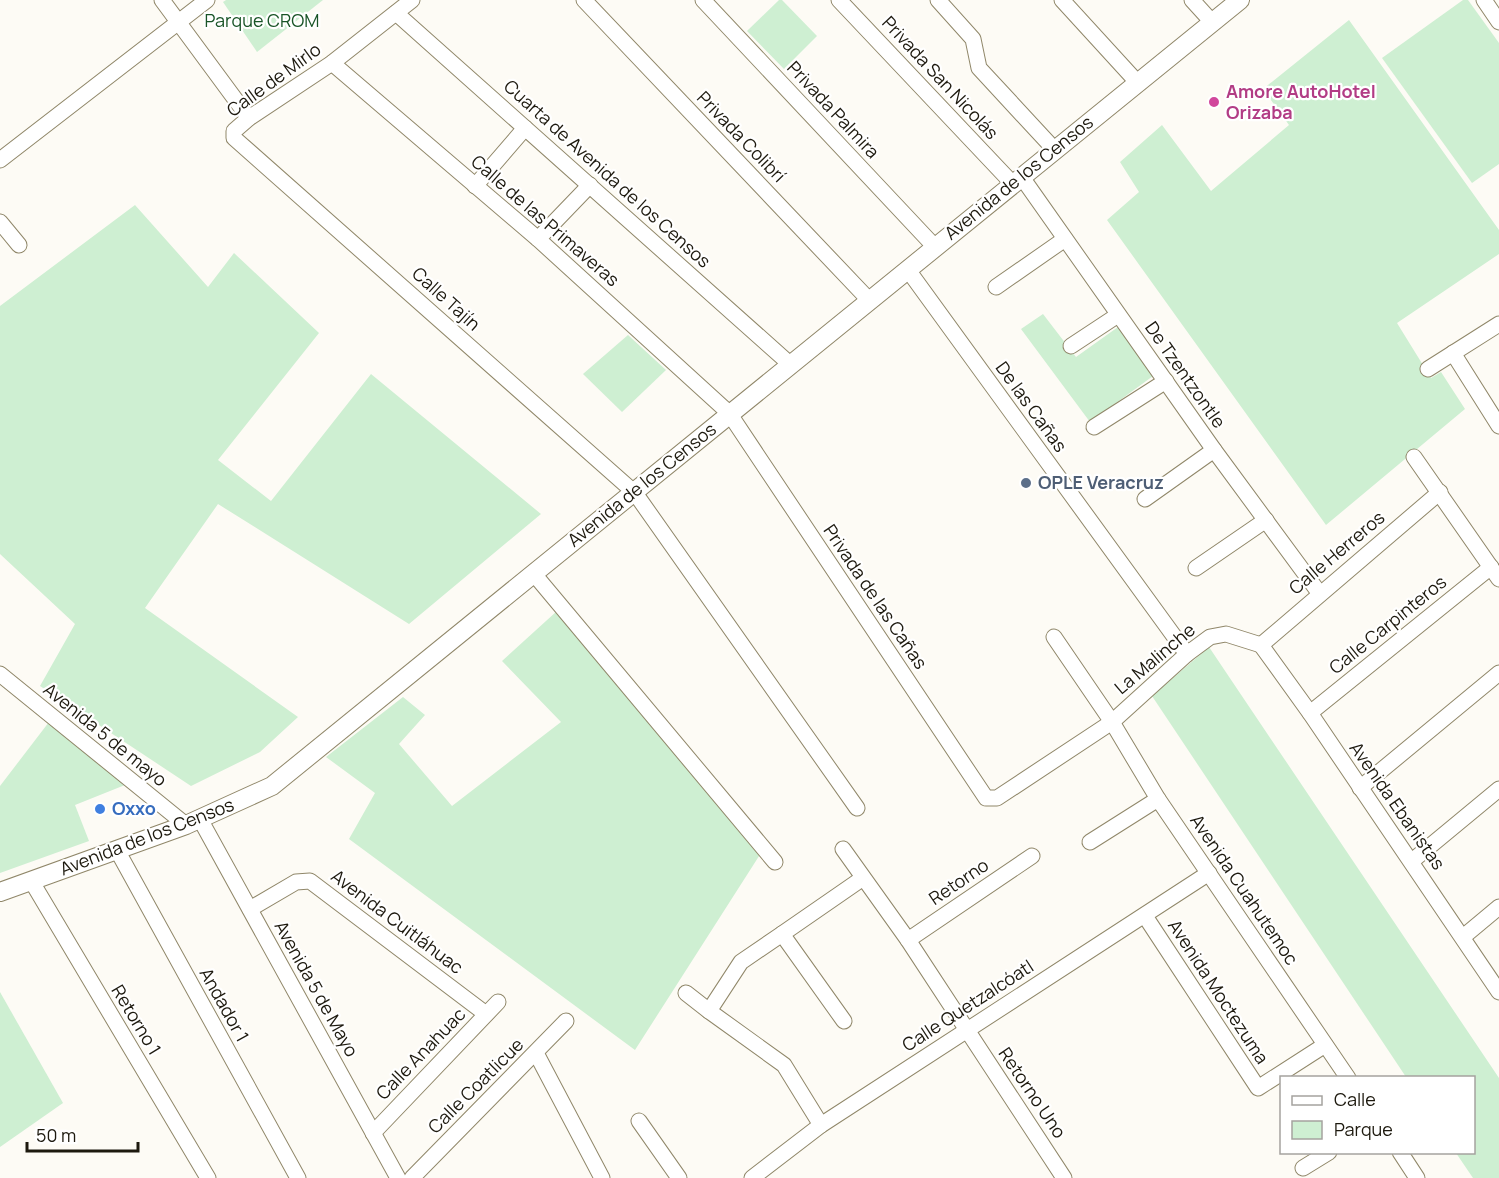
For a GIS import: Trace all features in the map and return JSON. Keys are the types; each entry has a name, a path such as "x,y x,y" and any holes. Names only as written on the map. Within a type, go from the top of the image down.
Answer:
{"street":[{"path":"162,0 249,118"},
{"path":"0,160 207,0"},
{"name":"Calle de Mirlo","path":"234,134 234,131 249,118 332,63 412,0"},
{"name":"Privada Colibrí","path":"584,0 870,301"},
{"name":"Privada Palmira","path":"703,0 935,247"},
{"name":"Privada San Nicolás","path":"840,0 1016,180"},
{"path":"938,0 973,39 979,68 1054,149"},
{"path":"1062,0 1137,82"},
{"path":"1192,0 1212,22"},
{"name":"Avenida de los Censos","path":"0,892 193,822 272,786 1240,0"},
{"path":"1484,0 1499,22"},
{"name":"Cuarta de Avenida de los Censos","path":"396,13 791,365"},
{"name":"Calle de las Primaveras","path":"332,63 538,239 729,413"},
{"path":"475,186 525,128"},
{"name":"Calle Tajín","path":"234,134 234,138 635,493 857,808"},
{"name":"De Tzentzontle","path":"1016,180 1065,239 1214,450 1320,594"},
{"path":"538,239 590,185"},
{"path":"0,222 19,245"},
{"path":"996,287 1065,239"},
{"name":"De las Cañas","path":"908,270 1187,654"},
{"path":"1071,346 1118,315"},
{"path":"1428,369 1499,324"},
{"path":"1453,353 1499,426"},
{"path":"1094,427 1166,381"},
{"name":"Privada de las Cañas","path":"729,413 986,798 992,799"},
{"path":"1144,499 1214,450"},
{"path":"1414,457 1495,573"},
{"name":"Calle Herreros","path":"1261,645 1440,492"},
{"path":"1196,568 1266,520"},
{"name":"Calle Carpinteros","path":"1310,713 1495,573"},
{"path":"534,574 775,862"},
{"name":"La Malinche","path":"992,799 997,798 1112,722 1187,654 1210,637 1226,634 1261,645"},
{"name":"Avenida Cuahutemoc","path":"1054,637 1112,722 1158,799 1347,1076"},
{"name":"Avenida Ebanistas","path":"1261,645 1412,861 1499,992"},
{"path":"1360,788 1499,673"},
{"name":"Avenida 5 de mayo","path":"0,674 193,822"},
{"path":"1412,861 1499,789"},
{"path":"1090,842 1158,799"},
{"name":"Avenida 5 de Mayo","path":"193,822 250,909 398,1178"},
{"path":"843,849 908,940 966,1031"},
{"name":"Andador 1","path":"117,850 298,1178"},
{"name":"Retorno","path":"908,940 1032,856"},
{"name":"Calle Quetzalcóatl","path":"752,1178 821,1125 1209,873"},
{"path":"709,1011 741,962 863,878"},
{"name":"Avenida Cuitláhuac","path":"250,909 296,882 310,881 486,1014"},
{"name":"Retorno 1","path":"32,882 207,1178"},
{"path":"1463,937 1499,907"},
{"name":"Avenida Moctezuma","path":"1145,916 1258,1088 1325,1045"},
{"path":"782,934 844,1021"},
{"path":"686,993 784,1065 821,1125"},
{"name":"Calle Anahuac","path":"373,1133 498,1002"},
{"name":"Calle Coatlicue","path":"412,1178 566,1021"},
{"name":"Retorno Uno","path":"966,1031 1064,1178"},
{"path":"536,1053 602,1178"},
{"path":"639,1121 679,1178"},
{"path":"1303,1168 1326,1154"},
{"path":"1401,1154 1417,1178"}],"green space":[{"name":"Parque CROM","path":"226,0 323,0 257,52 223,2"},
{"path":"779,0 782,0 817,36 784,69 747,31"},
{"path":"1463,0 1468,0 1499,43 1499,164 1472,183 1382,58"},
{"path":"1349,20 1499,230 1499,254 1397,323 1431,378 1441,372 1465,409 1326,525 1107,220 1139,192 1120,162 1162,125 1211,191 1289,125 1263,89"},
{"path":"135,205 208,287 234,253 319,333 218,460 271,501 371,374 541,514 409,624 218,504 145,608 298,717 260,752 191,786 40,686 75,624 0,554 0,306"},
{"path":"1043,314 1076,357 1118,327 1153,376 1090,422 1021,329"},
{"path":"628,335 666,370 622,412 583,374"},
{"path":"557,611 761,853 635,1050 349,839 375,793 326,757 403,697 425,715 399,744 452,806 561,722 502,661"},
{"path":"1209,647 1499,1078 1499,1178 1473,1178 1457,1154 1475,1154 1475,1076 1405,1076 1152,696"},
{"path":"49,722 125,785 75,805 89,841 0,873 0,786"},
{"path":"0,992 63,1103 0,1147"}],"place":[{"name":"Amore AutoHotel Orizaba","path":"1214,102"},
{"name":"OPLE Veracruz","path":"1026,483"},
{"name":"Oxxo","path":"100,809"}]}
